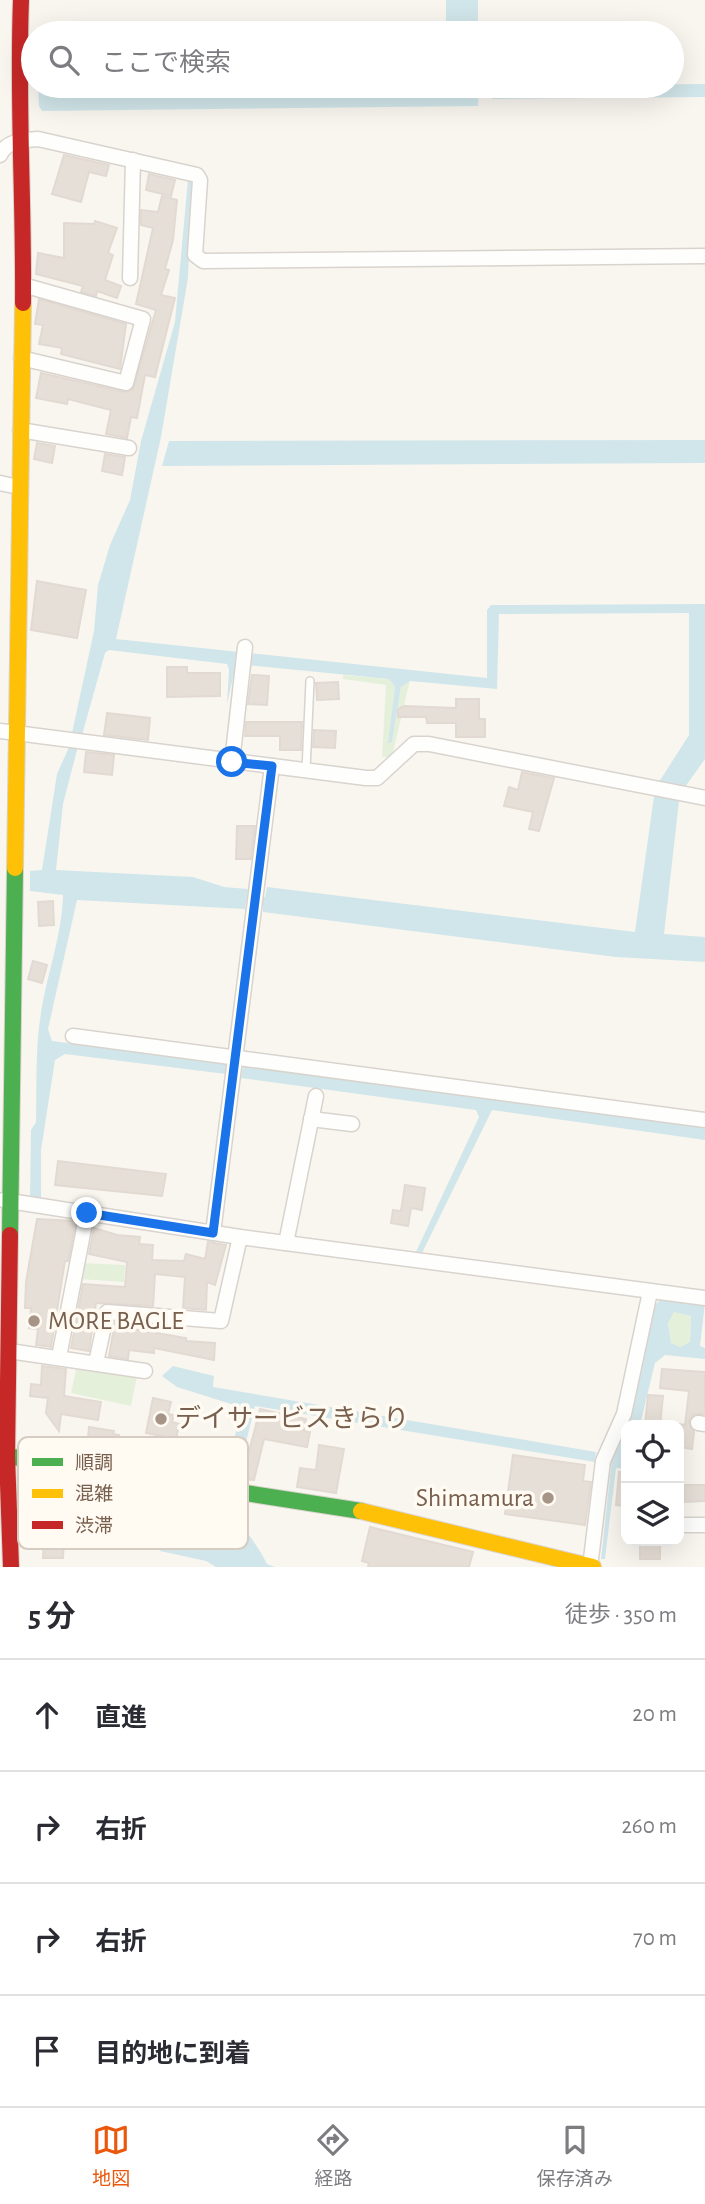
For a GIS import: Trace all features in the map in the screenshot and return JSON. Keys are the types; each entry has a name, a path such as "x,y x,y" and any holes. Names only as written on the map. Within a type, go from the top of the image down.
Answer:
{"main road":[{"path":"11,1567 10,1483 4,1455 9,1351 5,1201 8,900 14,864 8,732 19,487 23,285 24,202 18,76 22,0"},
{"path":"248,1493 347,1508 591,1567"}],"street":[{"path":"0,155 3,148 20,140 38,139 197,175 200,180 195,255 202,261 705,256"},
{"path":"130,278 133,160"},
{"path":"21,358 126,383 143,319 23,285"},
{"path":"20,430 129,448"},
{"path":"0,483 19,487"},
{"path":"232,762 245,650"},
{"path":"8,732 377,778 390,768 405,749 414,744 429,744 705,798"},
{"path":"213,1233 272,766"},
{"path":"73,1036 705,1120"},
{"path":"286,1243 316,1096"},
{"path":"311,1119 352,1124"},
{"path":"5,1201 240,1237 705,1298"},
{"path":"59,1357 87,1213"},
{"path":"96,1363 107,1312 221,1321 240,1237"},
{"path":"591,1567 603,1461 624,1414 650,1292"},
{"path":"9,1351 145,1371"},
{"path":"685,1525 705,1525"}],"lane":[{"path":"306,771 310,681"}],"green space":[{"path":"343,675 389,679 395,687 389,744 392,742 401,687 410,680 392,757 382,757 386,685 343,679"},
{"path":"82,1263 125,1265 124,1282 79,1279"},
{"path":"674,1311 691,1316 690,1342 680,1347 671,1343 668,1323"},
{"path":"77,1365 137,1376 131,1406 71,1393"}],"shaded area":[{"path":"446,0 478,0 478,21 446,21"},
{"path":"684,84 705,84 705,97 684,97"},
{"path":"39,98 478,98 478,106 42,111"},
{"path":"492,98 598,98 492,99"},
{"path":"188,179 192,180 188,278 161,437 116,639 487,678 487,610 491,605 705,604 705,759 685,787 659,782 689,735 689,613 499,614 497,689 410,681 401,687 392,742 388,744 395,687 389,679 236,664 227,704 227,664 109,650 105,653 82,735 72,733 94,631 98,585 110,545 130,500 141,441 175,322"},
{"path":"705,440 705,463 162,466 169,441"},
{"path":"70,745 78,746 63,804 56,870 193,877 224,887 248,889 245,909 77,900 48,1029 52,1041 226,1064 226,1074 65,1054 55,1060 41,1150 41,1200 30,1198 31,1130 36,1122 39,1027 60,925 63,895 30,891 30,871 42,870 57,774"},
{"path":"654,796 679,801 664,934 705,937 705,962 616,957 263,912 263,897 267,887 635,932"},
{"path":"243,1066 705,1127 705,1140 492,1110 421,1255 415,1254 479,1117 476,1110 241,1078"},
{"path":"661,1299 705,1303 700,1346 705,1348 705,1359 665,1355 655,1363 641,1420 628,1420 655,1305","holes":["674,1312 691,1316 690,1342 680,1347 671,1343 668,1323"]},
{"path":"173,1366 214,1376 213,1387 596,1452 595,1462 255,1406 247,1437 235,1437 231,1404 177,1387 162,1376"},
{"path":"621,1437 621,1468 616,1468 605,1559 601,1559 612,1458"},
{"path":"248,1534 267,1564 275,1567 216,1567 206,1561 160,1551 248,1549"}],"building":[{"path":"64,155 109,165 106,176 89,172 81,202 52,194"},
{"path":"149,174 175,180 171,196 146,190"},
{"path":"162,196 177,200 173,240 165,269 169,270 161,295 175,298 155,377 145,375 137,418 131,417 127,438 106,434 111,410 68,399 67,404 36,398 41,373 124,392 133,389 156,310 136,304 153,228 141,225 141,210 158,212"},
{"path":"95,221 117,228 108,253 113,255 105,280 121,286 117,298 97,291 96,296 81,292 83,286 36,274 38,253 64,258 64,223 94,224"},
{"path":"39,299 126,324 120,369 61,354 62,348 39,344 43,325 35,324"},
{"path":"37,443 55,446 52,463 34,459"},
{"path":"105,454 125,457 122,475 102,471"},
{"path":"37,581 86,590 77,638 31,630"},
{"path":"167,667 187,667 187,673 220,673 220,696 167,697"},
{"path":"252,675 269,676 267,705 248,704"},
{"path":"338,682 339,699 317,700 316,683"},
{"path":"456,699 479,699 479,719 485,719 485,737 456,737 456,723 427,723 426,717 398,717 398,709 404,706 456,708"},
{"path":"107,713 150,718 148,740 104,735"},
{"path":"246,722 302,722 301,750 280,750 280,736 245,736"},
{"path":"314,730 336,731 335,748 313,747"},
{"path":"86,752 114,755 112,775 84,772"},
{"path":"522,772 554,778 539,831 529,829 533,812 504,806 509,787 518,790"},
{"path":"237,826 255,826 251,859 236,859"},
{"path":"53,901 54,925 39,926 38,902"},
{"path":"33,961 47,965 42,983 28,979"},
{"path":"58,1161 166,1174 162,1196 55,1185"},
{"path":"405,1185 425,1188 422,1210 411,1208 408,1226 391,1223 393,1210 401,1211"},
{"path":"37,1219 76,1221 68,1261 65,1261 51,1347 36,1345 38,1329 29,1328 31,1308 25,1308 26,1282"},
{"path":"94,1228 117,1235 140,1237 139,1244 153,1245 152,1260 184,1261 186,1254 205,1259 208,1242 226,1245 215,1285 207,1282 206,1310 183,1308 185,1277 155,1274 153,1306 96,1303 89,1351 71,1348 83,1284 125,1287 127,1262 89,1254"},
{"path":"115,1322 134,1324 133,1329 186,1338 186,1341 215,1343 214,1360 154,1348 154,1353 129,1350 128,1359 109,1356"},
{"path":"42,1366 66,1369 64,1396 101,1402 98,1420 61,1414 59,1431 46,1413 48,1398 30,1396 31,1384 41,1385"},
{"path":"662,1369 705,1372 705,1414 694,1414 689,1421 694,1432 692,1449 684,1448 689,1391 660,1388"},
{"path":"648,1395 663,1396 661,1420 646,1420"},
{"name":"デイサービスきらり","path":"153,1398 171,1402 168,1414 174,1415 172,1422 179,1424 177,1437 146,1433"},
{"path":"260,1409 306,1419 304,1431 310,1432 307,1447 264,1439 254,1480 248,1480 248,1456"},
{"path":"89,1427 114,1431 113,1434 119,1435 119,1437 88,1437"},
{"path":"319,1445 344,1449 336,1493 297,1487 300,1468 316,1470"},
{"name":"Shimamura","path":"513,1455 585,1465 583,1481 591,1482 585,1525 505,1514"},
{"path":"619,1472 621,1472 621,1506 616,1505"},
{"path":"684,1485 705,1485 705,1501 684,1502"},
{"path":"370,1527 473,1552 469,1567 368,1567 369,1563 362,1561"},
{"path":"640,1546 660,1546 660,1559 640,1559"},
{"path":"43,1549 63,1549 63,1558 43,1558"}],"traffic: fast":[{"path":"10,1235 15,868"},
{"path":"0,1455 18,1458"},
{"path":"248,1493 361,1511"}],"traffic: slow":[{"path":"15,868 23,303"},
{"path":"361,1511 593,1567"}],"traffic: jam":[{"path":"21,0 23,303"},
{"path":"10,1235 7,1456 11,1567"}],"place":[{"name":"MORE BAGLE","path":"34,1321"},
{"name":"デイサービスきらり","path":"161,1419"},
{"name":"Shimamura","path":"548,1498"}],"route":[{"path":"87,1213 213,1233 272,766 232,762"}]}
